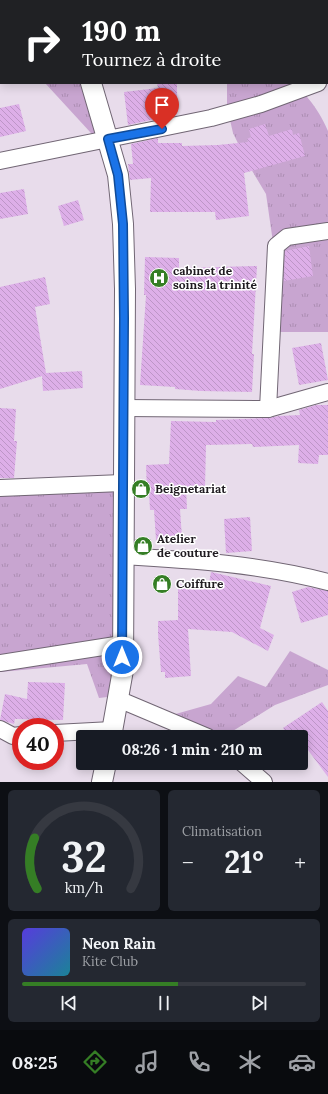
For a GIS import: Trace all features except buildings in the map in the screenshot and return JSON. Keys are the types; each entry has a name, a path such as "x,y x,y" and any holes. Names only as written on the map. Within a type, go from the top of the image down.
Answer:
{"street":[{"path":"91,84 118,175 123,224 124,408 122,483 122,670 113,730"},
{"path":"0,161 176,127 261,104 315,84"},
{"path":"268,409 276,246 287,237 328,231"},
{"path":"124,408 268,409 328,392"},
{"path":"0,488 122,483"},
{"path":"122,556 197,560 256,566 328,582"},
{"path":"0,663 122,644"},
{"path":"118,699 191,730"},
{"path":"0,728 12,735"},
{"path":"64,733 76,733"},
{"path":"102,782 105,770"},
{"path":"250,770 264,782"}],"green space":[{"path":"46,84 91,84 113,157"},
{"path":"227,84 290,84 300,90 312,102 328,131 328,332 277,332 276,263 266,194 248,164 233,133 227,107"},
{"path":"122,483 117,693 172,715 211,704 238,676 266,687 290,651 328,670 328,685 275,705 234,730 192,730 116,696 99,698 87,664 0,672 0,488"}],"place":[{"name":"cabinet de soins la trinité","path":"159,278"},
{"name":"Beignetariat","path":"141,489"},
{"name":"Atelier de couture","path":"143,546"},
{"name":"Coiffure","path":"162,584"}],"route":[{"path":"122,657 122,483 124,408 123,224 118,175 108,139 162,129"}]}
